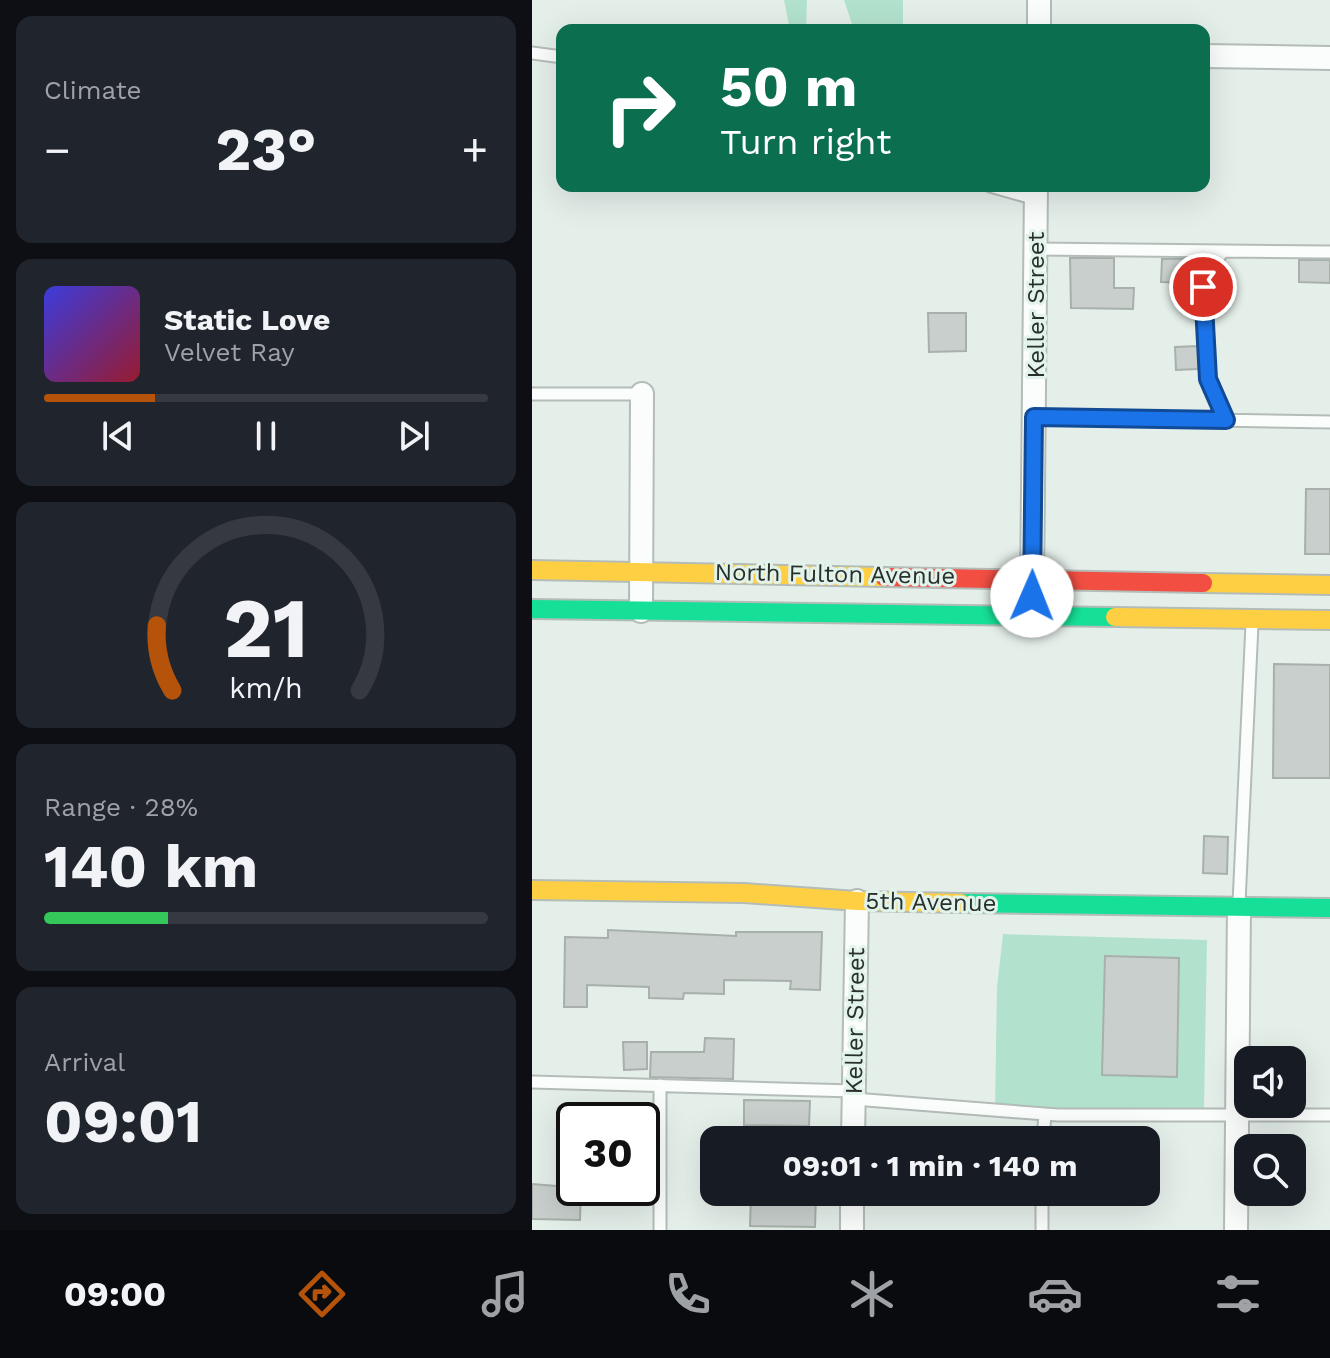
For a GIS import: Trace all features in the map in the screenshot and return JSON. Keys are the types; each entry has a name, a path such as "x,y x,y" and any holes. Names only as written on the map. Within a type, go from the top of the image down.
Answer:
{"main road":[{"name":"North Fulton Avenue","path":"532,570 1330,585"},
{"name":"North Fulton Avenue","path":"532,609 1330,620"},
{"name":"5th Avenue","path":"532,890 744,893 857,901 1330,908"}],"street":[{"path":"1039,0 1039,24"},
{"path":"1210,56 1330,58"},
{"name":"Keller Street","path":"1032,616 1036,192"},
{"path":"641,611 642,394"},
{"name":"Keller Street","path":"853,1126 857,901"},
{"path":"1238,1046 1239,907"},
{"path":"1236,1230 1237,1118"},
{"path":"852,1206 852,1230"}],"lane":[{"path":"532,53 556,56"},
{"path":"1037,249 1330,252"},
{"path":"1223,251 1203,287 1208,379 1226,420"},
{"path":"532,394 642,394"},
{"path":"1034,417 1330,422"},
{"path":"1239,907 1252,620"},
{"path":"532,1082 854,1095 1045,1114 1234,1114"},
{"path":"660,1085 660,1230"},
{"path":"1044,1126 1045,1114"},
{"path":"1306,1115 1330,1115"},
{"path":"1042,1206 1042,1230"}],"green space":[{"path":"784,0 807,0 806,24 789,24"},
{"path":"844,0 903,0 903,24 852,24"},
{"path":"1003,934 1207,940 1204,1109 995,1109 997,987"}],"building":[{"path":"1070,258 1114,258 1114,288 1134,288 1133,309 1071,308"},
{"path":"1162,259 1191,259 1190,283 1161,282"},
{"path":"1299,260 1330,260 1330,283 1299,282"},
{"path":"928,313 966,313 966,351 929,352"},
{"path":"1198,346 1198,369 1176,370 1175,347"},
{"path":"1306,489 1330,489 1330,554 1305,554"},
{"path":"1274,664 1330,665 1330,778 1273,778"},
{"path":"1204,836 1228,837 1227,874 1203,873"},
{"path":"608,930 736,936 736,932 822,932 820,990 790,989 791,981 724,980 724,994 684,993 683,999 649,998 649,987 587,985 587,1007 564,1007 565,937 608,938"},
{"path":"1105,956 1179,958 1177,1077 1102,1075"},
{"path":"705,1038 734,1039 733,1079 650,1077 651,1052 704,1052"},
{"path":"623,1042 647,1042 647,1069 624,1070"},
{"path":"744,1100 810,1101 809,1126 744,1125"},
{"path":"532,1184 556,1186 556,1206 580,1206 580,1220 532,1219"},
{"path":"751,1206 816,1206 815,1227 750,1226"}],"traffic: fast":[{"path":"532,609 1115,617"},
{"path":"961,903 1330,908"}],"traffic: slow":[{"path":"532,570 884,577"},
{"path":"1203,583 1330,585"},
{"path":"1115,617 1330,620"},
{"path":"532,890 744,893 857,901 961,903"}],"traffic: jam":[{"path":"884,577 1203,583"}],"route":[{"path":"1032,596 1034,417 1226,420 1208,379 1203,287"}]}
